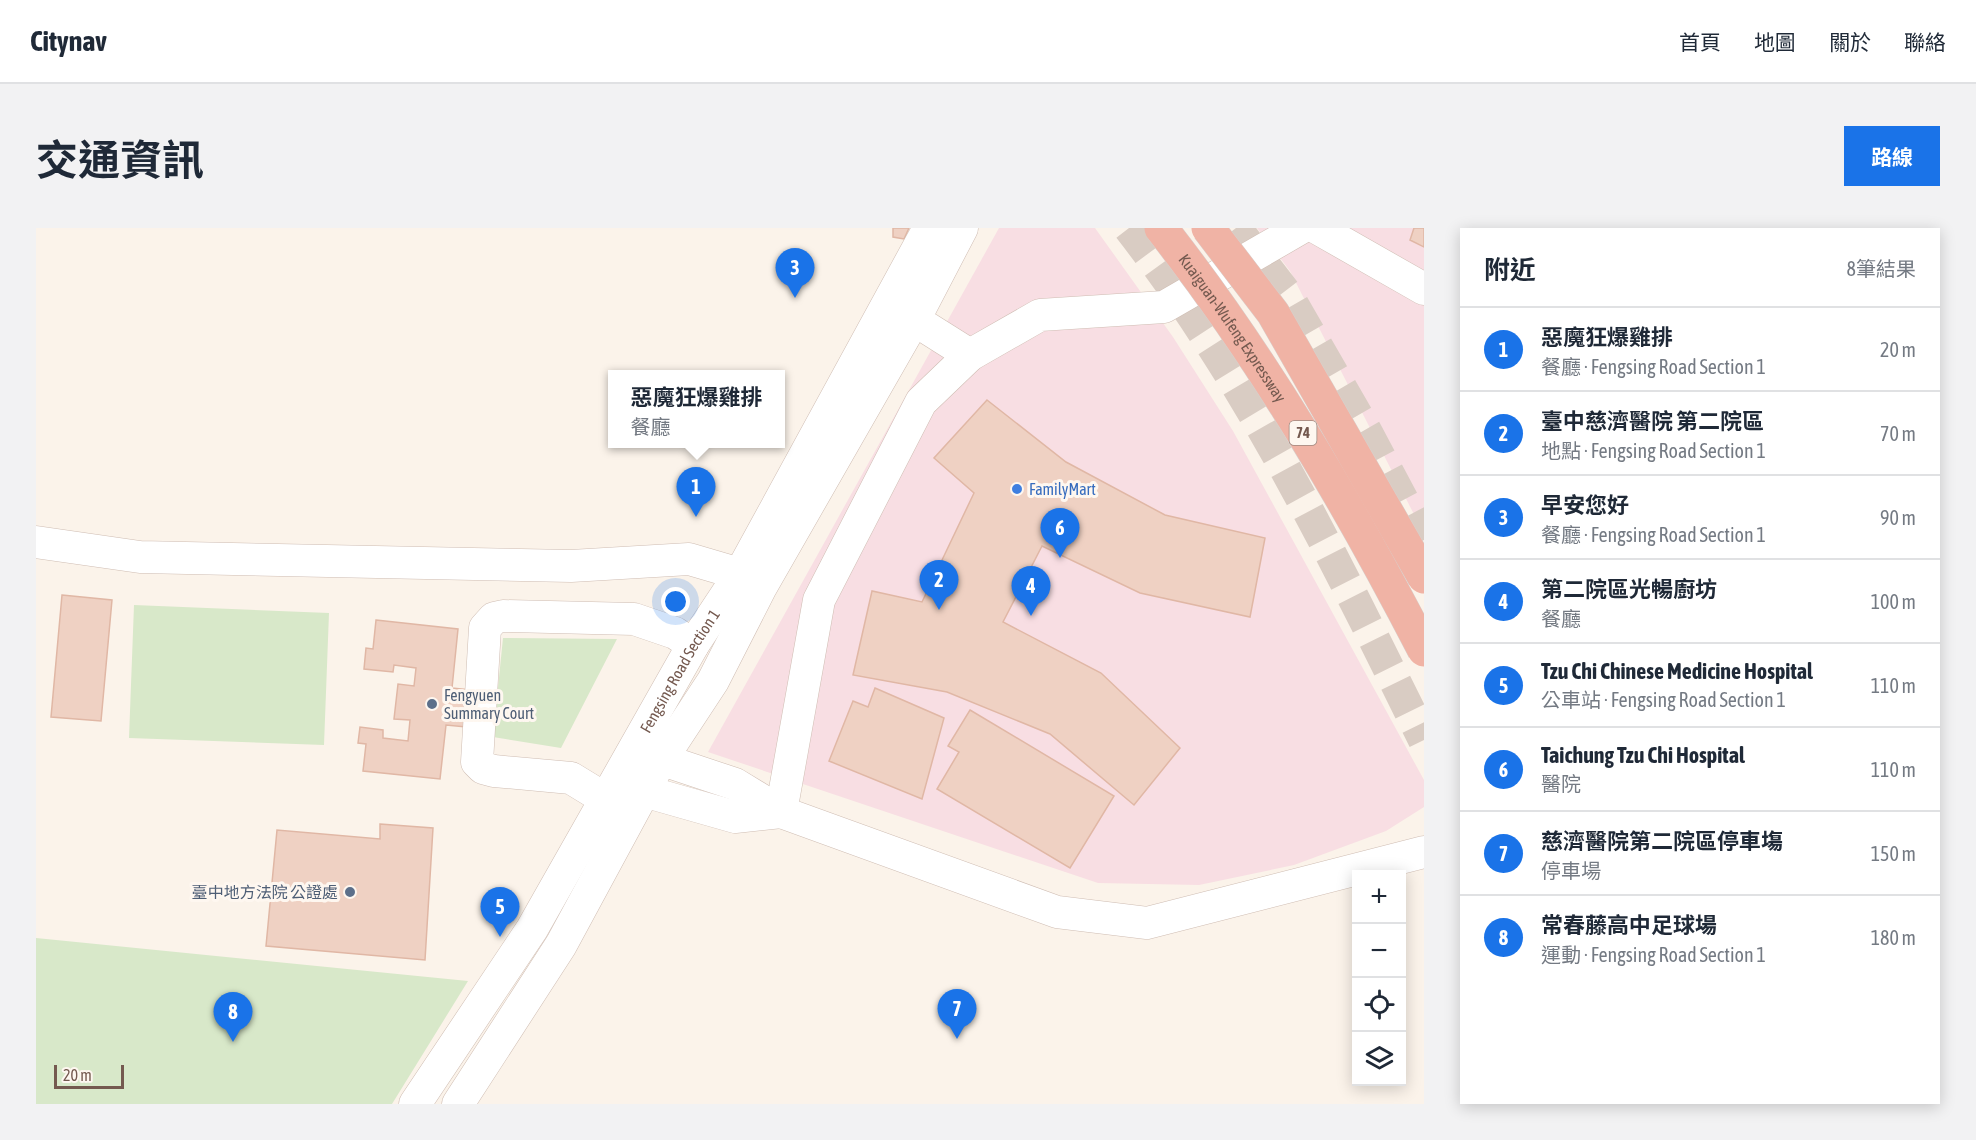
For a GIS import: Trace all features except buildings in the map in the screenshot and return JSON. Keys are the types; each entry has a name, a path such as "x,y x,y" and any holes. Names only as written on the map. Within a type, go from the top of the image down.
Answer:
{"highway":[{"name":"Kuaiguan-Wufeng Expressway","path":"1161,228 1242,338 1309,444 1374,553 1424,650"},
{"name":"74","path":"1208,228 1273,313 1424,577"}],"street":[{"name":"Fengsing Road Section 1","path":"415,1104 647,755 713,681 750,581 929,228"},
{"name":"Fengsing Road Section 1","path":"647,755 693,645 750,581 914,320 962,228"},
{"path":"782,812 819,600 921,402 970,355 1040,315 1164,307 1301,228"},
{"path":"1317,228 1424,289"},
{"path":"889,303 970,355"},
{"path":"36,542 140,557 571,566 689,559 750,581"},
{"path":"693,645 675,633 634,619 503,616 489,622 485,628 477,762 483,768 494,771 571,778 735,817 782,812"},
{"path":"647,755 735,784 782,812 1057,912 1148,923 1424,852"},
{"name":"Fengsing Road Section 1","path":"458,1104 561,945 623,791"}],"shaded area":[{"path":"999,228 1095,228 1173,337 1233,431 1424,780 1424,807 1386,831 1294,865 1199,885 1098,883 708,752"},
{"path":"1257,228 1424,228 1424,534 1290,271"}],"green space":[{"path":"134,605 329,613 324,745 129,738"},
{"path":"503,638 617,639 561,748 493,737"},
{"path":"36,938 468,981 392,1104 36,1104"}],"tunnel":[{"path":"1129,228 1173,287 1253,412 1324,542 1424,740"},
{"path":"1236,228 1288,296 1366,431 1424,540"}],"place":[{"name":"早安您好","path":"795,298"},
{"name":"FamilyMart","path":"1017,489"},
{"name":"惡魔狂爆雞排","path":"696,517"},
{"name":"Taichung Tzu Chi Hospital","path":"1060,558"},
{"name":"臺中慈濟醫院 第二院區","path":"939,610"},
{"name":"第二院區光暢廚坊","path":"1031,616"},
{"name":"Fengyuen Summary Court","path":"432,704"},
{"name":"臺中地方法院 公證處","path":"350,892"},
{"name":"Tzu Chi Chinese Medicine Hospital","path":"500,937"},
{"name":"慈濟醫院第二院區停車塲","path":"957,1039"},
{"name":"常春藤高中足球場","path":"233,1042"}]}
